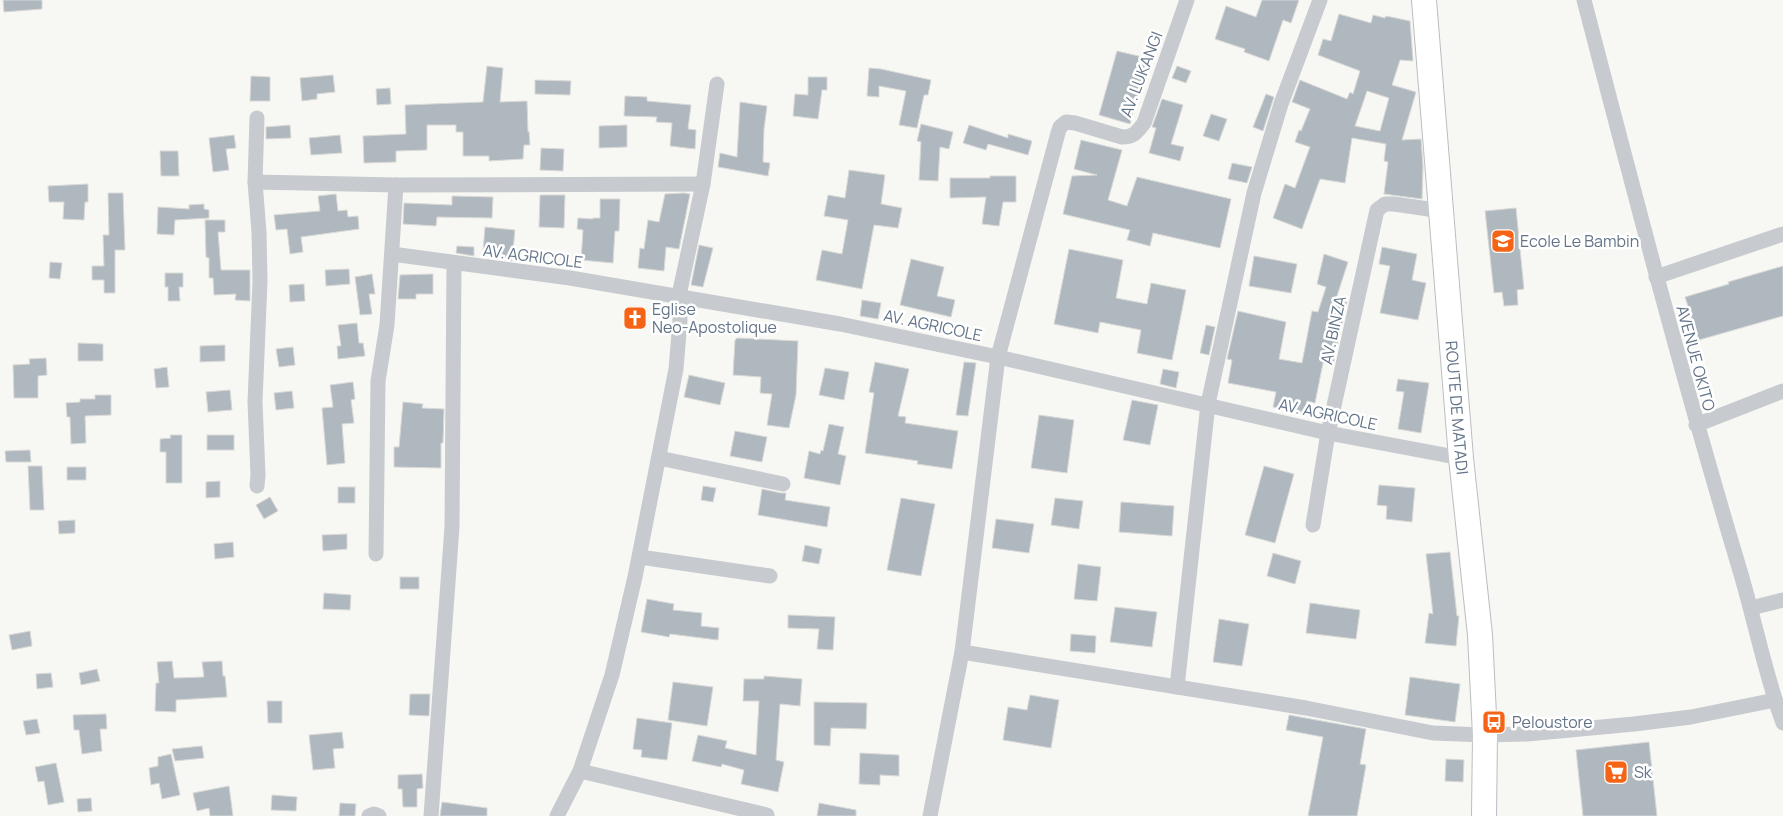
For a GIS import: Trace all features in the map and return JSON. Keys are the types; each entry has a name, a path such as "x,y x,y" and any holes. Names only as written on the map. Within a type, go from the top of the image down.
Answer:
{"main road":[{"name":"ROUTE DE MATADI","path":"1424,0 1461,458 1480,635 1485,735 1484,816"}],"street":[{"name":"AV. LUKANGI","path":"998,357 1060,127 1066,122 1122,136 1136,134 1144,123 1187,0"},
{"path":"1177,687 1208,404 1254,193 1281,104 1320,0"},
{"name":"AVENUE OKITO","path":"1584,0 1696,425 1751,608 1775,700 1783,723"},
{"path":"557,816 580,771 612,674 640,557 676,369 680,321 679,295 703,184 717,84"},
{"path":"256,118 254,182 259,232 260,281 254,402 258,475 256,486"},
{"path":"254,182 396,185 703,184"},
{"path":"376,554 378,381 387,325 396,185"},
{"name":"AV. BINZA","path":"1313,525 1328,433 1377,210 1385,204 1394,204 1442,211"},
{"path":"1656,277 1783,234"},
{"name":"AV. AGRICOLE","path":"392,254 679,295 840,324 998,357 1328,433 1461,458"},
{"path":"431,816 452,527 454,264"},
{"path":"930,816 962,652 998,357"},
{"path":"1696,425 1783,391"},
{"path":"659,458 783,484"},
{"path":"640,557 770,576"},
{"path":"1751,608 1783,600"},
{"path":"962,652 1306,708 1433,733 1528,734 1662,721 1775,700"},
{"path":"580,771 767,815"},
{"path":"369,816 374,814 379,816"}],"building":[{"path":"3,0 42,0 42,9 4,12"},
{"path":"1262,0 1299,0 1291,23 1283,20 1269,61 1244,52 1245,49 1215,39 1226,6 1256,17"},
{"path":"1339,14 1371,23 1373,15 1410,21 1413,61 1400,60 1392,85 1416,92 1402,140 1421,139 1423,166 1422,199 1384,194 1388,162 1384,161 1386,144 1352,138 1345,183 1320,179 1302,229 1273,218 1285,184 1295,188 1310,147 1295,142 1310,109 1292,102 1300,80 1347,99 1350,92 1353,94 1360,71 1318,55 1323,39 1331,41","holes":["1367,91 1389,98 1380,131 1355,126"]},
{"path":"1117,51 1147,58 1130,124 1099,115"},
{"path":"487,66 503,68 500,102 527,101 530,145 524,145 523,159 489,161 489,156 463,156 463,132 456,132 456,125 427,125 427,150 396,151 396,162 364,163 363,136 406,134 405,105 483,102"},
{"path":"1177,66 1191,71 1186,83 1172,78"},
{"path":"869,68 931,80 928,95 924,95 917,128 899,125 906,91 879,86 879,97 867,96"},
{"path":"333,75 335,92 317,94 317,99 302,101 300,78"},
{"path":"251,76 270,77 270,101 250,101"},
{"path":"808,77 827,77 827,90 822,90 818,119 793,116 795,94 808,95"},
{"path":"535,80 571,81 570,95 535,94"},
{"path":"390,88 391,104 377,105 376,89"},
{"path":"1266,94 1274,97 1263,131 1253,127"},
{"path":"625,96 647,97 647,101 691,105 688,129 696,130 695,149 670,146 672,123 656,122 657,117 624,116"},
{"path":"1162,99 1183,105 1171,144 1184,147 1180,161 1149,153 1156,128 1152,127"},
{"path":"740,102 767,106 763,162 770,163 768,176 718,167 720,153 737,157"},
{"path":"1211,114 1227,119 1219,141 1203,136"},
{"path":"921,124 953,132 949,149 940,147 938,181 919,180 921,142 917,141"},
{"path":"290,125 291,138 266,139 266,127"},
{"path":"627,125 627,147 599,148 599,126"},
{"path":"969,125 1008,138 1008,134 1032,141 1028,155 988,144 986,150 963,143"},
{"path":"234,135 236,148 226,149 229,170 213,172 209,138"},
{"path":"340,135 342,153 311,155 309,138"},
{"path":"1081,140 1122,150 1108,200 1127,206 1137,177 1231,199 1220,248 1153,233 1150,246 1127,240 1130,230 1063,214 1072,176 1097,175 1074,169"},
{"path":"541,148 564,149 563,171 540,170"},
{"path":"160,151 178,151 179,176 161,176"},
{"path":"1232,163 1252,167 1247,183 1228,179"},
{"path":"849,170 885,175 881,204 902,208 898,228 874,225 862,289 816,280 822,250 842,254 848,220 824,216 828,195 845,198"},
{"path":"990,176 1016,176 1016,202 1003,202 999,226 982,224 986,197 950,198 950,178 990,178"},
{"path":"88,184 88,202 85,202 84,220 63,219 64,202 49,202 48,186"},
{"path":"108,193 123,193 125,250 115,250 115,293 104,293 104,280 92,280 92,266 104,266 103,235 109,235"},
{"path":"336,194 338,211 347,210 348,217 358,216 359,229 301,237 303,252 290,254 287,229 276,230 274,215 320,211 318,196"},
{"path":"665,194 690,194 679,249 666,247 664,271 638,268 640,248 644,249 648,220 659,222"},
{"path":"540,195 565,195 564,228 539,227"},
{"path":"452,196 493,197 492,218 437,217 436,226 403,224 404,203 452,205"},
{"path":"600,199 620,199 619,231 615,231 613,263 581,260 583,230 577,229 578,218 600,218"},
{"path":"204,204 204,209 209,210 209,218 175,220 174,235 157,234 158,207 189,209 189,205"},
{"path":"1516,208 1524,289 1517,290 1518,305 1504,306 1502,292 1494,293 1485,211"},
{"path":"205,220 225,220 225,232 218,232 221,270 250,270 250,301 235,300 236,294 214,295 213,278 209,278 209,258 206,257"},
{"path":"485,227 515,230 512,261 500,259 500,252 483,251"},
{"path":"699,245 713,248 703,287 691,285"},
{"path":"457,246 474,247 474,256 456,253"},
{"path":"1382,247 1417,254 1412,280 1426,283 1418,320 1380,313 1390,266 1379,264"},
{"path":"1069,249 1123,260 1116,298 1147,304 1151,283 1186,290 1172,360 1137,353 1141,330 1100,322 1098,333 1054,324"},
{"path":"1324,254 1348,262 1336,299 1347,302 1333,365 1323,363 1315,403 1307,401 1305,413 1273,407 1276,392 1228,383 1232,360 1227,359 1238,311 1286,322 1279,359 1302,363 1312,311 1318,312 1326,287 1317,284"},
{"path":"1254,256 1297,264 1291,293 1249,286"},
{"path":"911,259 944,267 937,296 955,300 951,317 900,305"},
{"path":"50,262 62,263 60,279 49,278"},
{"path":"1783,266 1783,316 1699,340 1685,297"},
{"path":"349,269 350,284 326,286 325,270"},
{"path":"165,273 183,273 183,287 179,287 180,301 168,301"},
{"path":"372,274 375,294 369,294 372,314 360,315 355,277"},
{"path":"433,274 433,294 416,294 416,299 398,299 400,275"},
{"path":"304,284 305,301 290,302 289,285"},
{"path":"862,300 881,303 878,319 860,316"},
{"path":"357,323 359,343 363,343 365,356 338,359 337,346 341,346 338,325"},
{"path":"1206,325 1215,327 1209,355 1200,353"},
{"path":"737,338 798,341 796,395 789,428 767,425 772,394 760,393 761,377 733,375 735,340"},
{"path":"78,343 103,344 103,361 78,361"},
{"path":"225,345 225,361 200,362 200,346"},
{"path":"293,347 295,365 279,367 276,349"},
{"path":"46,358 47,375 38,376 38,398 14,398 13,365 30,364 29,359"},
{"path":"875,362 909,369 898,416 906,417 905,423 958,431 952,469 917,464 918,461 865,453 874,393 869,392"},
{"path":"964,362 976,363 968,416 956,415"},
{"path":"167,367 169,387 156,388 154,369"},
{"path":"825,368 849,372 844,400 819,395"},
{"path":"1163,369 1179,372 1176,388 1160,384"},
{"path":"689,375 725,383 720,405 684,397"},
{"path":"1398,379 1429,383 1421,433 1398,429 1404,392 1396,391"},
{"path":"353,382 355,399 351,400 354,423 342,424 345,463 327,465 322,408 333,407 330,385"},
{"path":"230,390 232,410 208,412 206,392"},
{"path":"292,391 294,408 276,410 274,393"},
{"path":"95,395 111,395 111,415 85,416 86,443 71,444 70,417 67,417 66,403 80,402 80,399 95,399"},
{"path":"1132,400 1158,405 1150,445 1123,440"},
{"path":"403,402 423,404 422,408 444,409 441,468 394,467 394,447 399,447"},
{"path":"1039,415 1074,420 1067,473 1031,468"},
{"path":"829,424 844,427 838,454 846,456 840,485 804,478 809,451 820,454 821,450 823,451"},
{"path":"735,431 767,437 762,462 730,456"},
{"path":"170,435 182,435 182,483 166,483 166,452 160,452 160,439 171,438"},
{"path":"207,435 234,435 234,450 207,450"},
{"path":"30,450 31,462 6,462 5,451"},
{"path":"28,466 42,466 44,510 30,510"},
{"path":"1264,466 1294,474 1275,543 1245,535"},
{"path":"67,467 86,467 86,480 67,480"},
{"path":"220,481 220,497 206,498 206,482"},
{"path":"1379,485 1415,488 1412,522 1386,519 1387,506 1377,505"},
{"path":"703,486 716,488 713,502 701,500"},
{"path":"338,487 355,487 355,503 338,503"},
{"path":"762,489 786,493 785,500 830,507 827,527 758,515"},
{"path":"270,497 278,511 264,519 256,505"},
{"path":"901,498 935,504 921,576 887,570"},
{"path":"1055,498 1083,501 1079,529 1051,525"},
{"path":"1121,502 1174,506 1172,536 1119,532"},
{"path":"996,519 1034,524 1029,553 992,548"},
{"path":"75,520 75,533 59,534 58,521"},
{"path":"347,534 347,549 323,551 322,535"},
{"path":"233,542 234,557 215,559 214,544"},
{"path":"805,545 822,549 819,564 802,561"},
{"path":"1450,552 1457,616 1459,616 1456,646 1425,643 1429,613 1433,614 1426,554"},
{"path":"1273,553 1301,561 1295,584 1267,576"},
{"path":"1078,564 1101,567 1097,601 1074,599"},
{"path":"400,577 419,577 419,589 400,589"},
{"path":"324,593 351,595 350,610 323,609"},
{"path":"647,599 674,604 673,610 702,613 701,626 719,628 718,640 670,634 669,637 641,632"},
{"path":"1310,603 1360,610 1356,639 1306,633"},
{"path":"1115,607 1157,612 1152,647 1110,642"},
{"path":"788,615 835,617 833,650 817,649 819,629 788,628"},
{"path":"1219,619 1249,624 1242,666 1213,662"},
{"path":"30,631 32,646 12,650 9,635"},
{"path":"1071,634 1096,636 1095,653 1070,651"},
{"path":"172,661 174,678 204,677 202,662 222,661 227,697 176,700 176,712 155,711 156,683 159,683 157,662"},
{"path":"97,669 100,681 81,685 79,673"},
{"path":"51,673 53,687 37,689 36,674"},
{"path":"764,676 802,679 800,706 780,704 776,760 784,762 778,792 741,784 744,770 722,764 721,767 692,761 698,735 727,741 725,748 756,755 759,701 743,701 744,679 764,679"},
{"path":"1410,677 1460,684 1455,722 1405,715"},
{"path":"673,682 713,687 707,726 668,720"},
{"path":"410,694 430,694 429,716 409,715"},
{"path":"1030,695 1059,700 1051,748 1003,740 1008,707 1027,710"},
{"path":"267,701 282,701 282,723 268,723"},
{"path":"814,702 867,703 866,729 831,728 830,746 814,745"},
{"path":"106,714 107,729 100,729 102,751 82,754 79,730 74,730 73,715"},
{"path":"1289,715 1366,729 1360,764 1366,765 1357,816 1308,816 1323,737 1286,730"},
{"path":"637,718 672,723 667,760 641,757 642,750 633,749"},
{"path":"37,719 40,733 26,735 23,721"},
{"path":"342,732 344,748 333,749 335,768 313,770 309,735"},
{"path":"1649,742 1657,816 1583,816 1576,750"},
{"path":"202,746 204,758 175,761 172,749"},
{"path":"860,753 899,755 899,776 880,775 880,785 859,784"},
{"path":"171,754 180,795 162,799 159,783 151,785 149,768 158,766 158,757"},
{"path":"1446,759 1464,760 1463,782 1445,781"},
{"path":"56,763 64,802 48,805 44,781 38,782 35,767"},
{"path":"422,774 423,788 417,789 417,807 403,807 402,789 398,789 398,775"},
{"path":"229,786 233,816 210,816 209,808 197,811 193,793"},
{"path":"272,795 297,797 296,811 271,810"},
{"path":"91,798 92,811 78,812 77,799"},
{"path":"442,802 487,808 487,816 440,816"},
{"path":"340,803 356,804 355,816 339,816"},
{"path":"819,803 856,810 856,816 817,816"}],"place":[{"name":"Ecole Le Bambin","path":"1503,241"},
{"name":"Eglise Neo-Apostolique","path":"635,318"},
{"name":"Peloustore","path":"1494,722"},
{"name":"Sk","path":"1616,772"}]}
